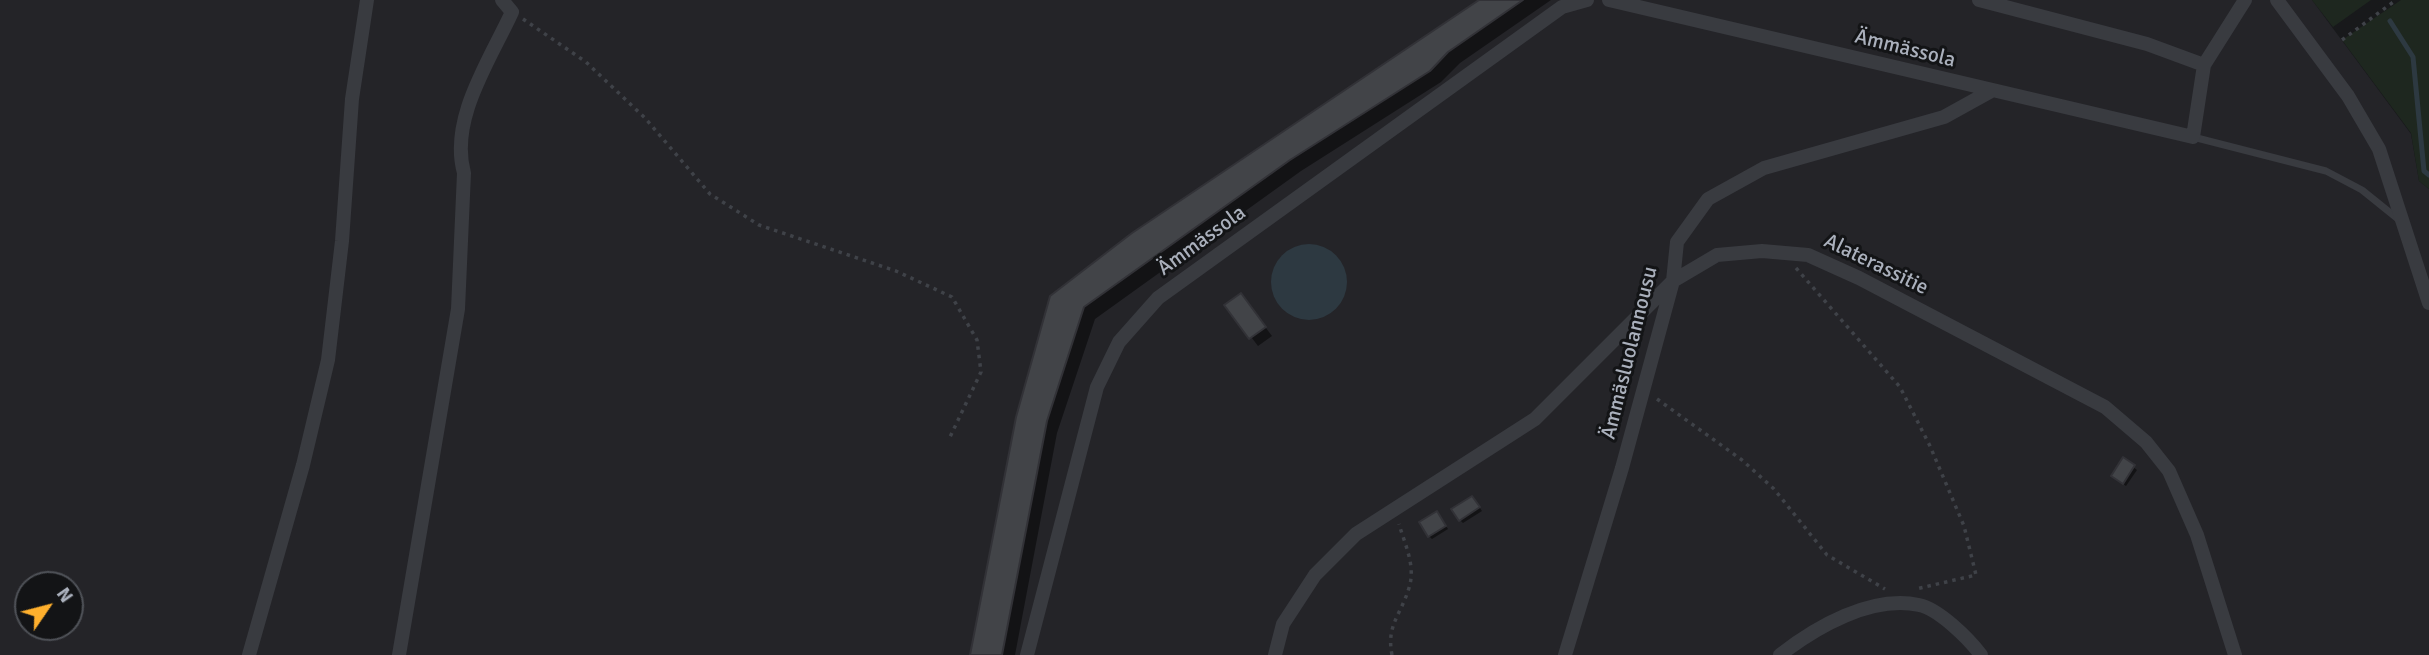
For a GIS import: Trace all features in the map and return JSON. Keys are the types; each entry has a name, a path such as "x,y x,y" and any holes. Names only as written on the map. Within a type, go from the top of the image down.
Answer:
{"street":[{"path":"249,655 303,465 328,360 342,241 352,99 368,0"},
{"path":"399,655 458,309 464,173 459,154 461,129 512,12 502,0"},
{"name":"Ämmässola","path":"1027,655 1097,387 1119,342 1158,298 1562,7 1587,0"},
{"name":"Ämmässola","path":"1609,0 2193,137"},
{"path":"1979,0 2147,44 2204,65"},
{"path":"2193,137 2204,65 2245,0"},
{"path":"2277,0 2342,87 2379,149 2429,303"},
{"name":"Ämmäsluolannousu","path":"1565,655 1673,281 1676,242 1708,199 1764,168 1935,120 1991,91"},
{"name":"Alaterassitie","path":"1275,655 1283,624 1315,575 1356,534 1535,419 1673,281 1717,255 1762,251 1808,255 1859,278 2057,379 2105,407 2146,442 2169,471 2197,535 2235,655"},
{"path":"1780,655 1837,619 1872,608 1903,604 1921,605 1955,627 1981,655"}],"lane":[{"path":"2193,137 2326,171 2362,190 2404,224"}],"path":[{"path":"2342,40 2396,0"},
{"path":"512,12 586,62 645,118 710,194 759,225 896,271 952,297 977,340 981,372 950,437"},
{"path":"1783,253 1900,387 1930,446 1964,526 1976,575 1915,589"},
{"path":"1643,390 1742,460 1774,489 1827,555 1873,580 1903,604"},
{"path":"1392,655 1388,636 1410,587 1412,564 1394,509"}],"shaded area":[{"path":"0,0 2312,0 2411,134 2419,181 2429,189 2429,655 0,655"},
{"path":"2312,0 2371,0 2333,27"},
{"path":"2401,0 2429,0 2429,189 2419,181 2411,133 2342,40"},
{"path":"1302,244 1316,244 1330,250 1341,261 1347,282 1344,297 1336,309 1316,320 1302,320 1288,314 1277,303 1271,289 1271,275 1277,261 1288,250"}],"building":[{"path":"1479,0 1523,0 1448,52 1430,71 1290,160 1084,307 1047,421 1002,655 970,655 1016,417 1050,296 1132,233"},
{"path":"1241,293 1266,327 1249,339 1224,305"},
{"path":"2123,457 2135,465 2123,484 2111,476"},
{"path":"1472,496 1480,507 1459,521 1451,509"},
{"path":"1437,511 1446,526 1428,537 1419,522"}],"waterway":[{"path":"2390,21 2413,57 2424,171 2429,175"}]}
